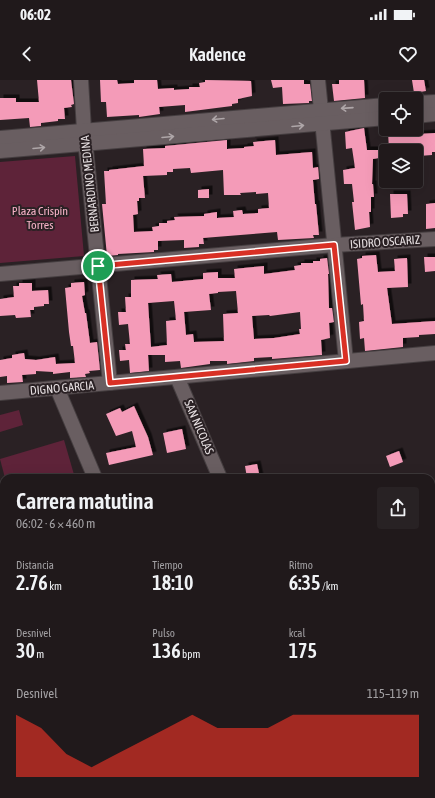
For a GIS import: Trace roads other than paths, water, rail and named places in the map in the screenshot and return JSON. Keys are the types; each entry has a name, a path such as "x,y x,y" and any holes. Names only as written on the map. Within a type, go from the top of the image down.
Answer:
{"street":[{"name":"BERNARDINO MEDINA","path":"81,80 85,137 110,383"},
{"path":"318,80 346,361"},
{"path":"423,103 435,102"},
{"path":"322,117 379,106"},
{"path":"423,115 435,114"},
{"path":"0,138 85,137 322,117 379,118"},
{"path":"0,151 85,137"},
{"name":"ISIDRO OSCARIZ","path":"0,274 334,245 435,239"},
{"name":"DIGNO GARCIA","path":"0,393 435,353"},
{"name":"SAN NICOLAS","path":"177,377 218,474"},
{"path":"57,388 93,474"}],"park label":[{"name":"Plaza Crispín Torres","path":"40,218"}]}
